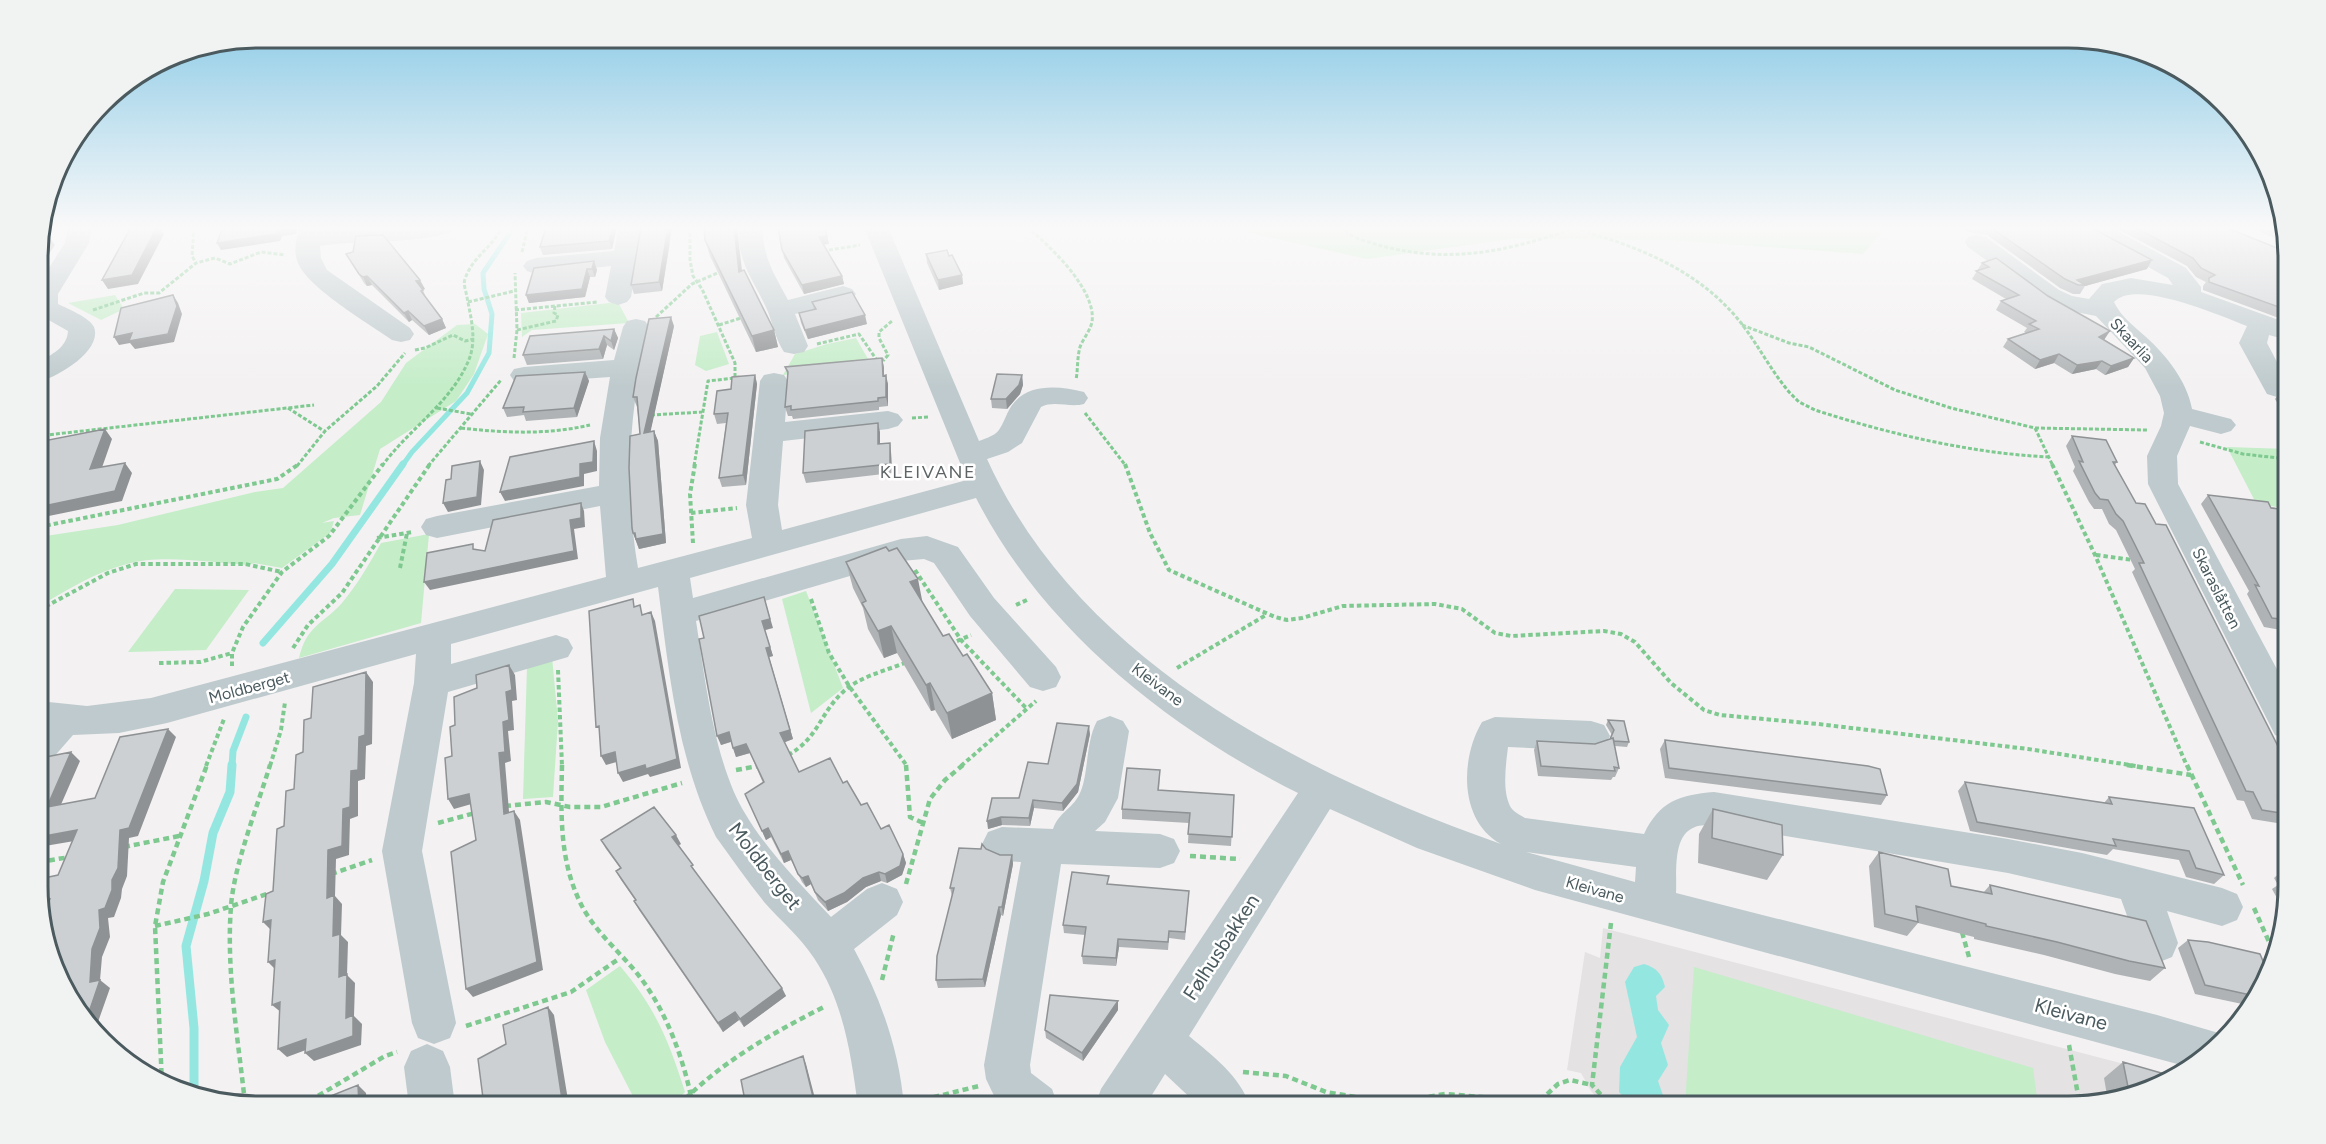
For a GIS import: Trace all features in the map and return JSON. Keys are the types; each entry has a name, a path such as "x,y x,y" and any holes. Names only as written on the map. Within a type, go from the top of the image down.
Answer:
{"street":[{"path":"326,280 401,334"},
{"path":"618,297 621,280"},
{"path":"764,280 794,346"},
{"name":"Kleivane","path":"889,280 983,486 1006,526 1048,583 1115,650 1153,682 1244,743 1323,787 1378,813 1498,861 1655,906 2201,1048"},
{"name":"Skaarlia","path":"2030,280 2050,295 2075,306 2104,310"},
{"path":"2179,305 2188,287 2183,280"},
{"name":"Skaarlia","path":"2172,432 2172,393 2144,350 2116,325 2104,310 2101,301 2103,294 2118,287 2144,286 2179,305 2267,333"},
{"path":"779,309 843,294"},
{"path":"48,309 81,328 82,338 74,350 48,367"},
{"path":"624,584 615,493 616,418 625,368 636,327"},
{"path":"2267,333 2277,388"},
{"path":"513,372 625,368"},
{"path":"769,545 762,505 771,433 774,381"},
{"path":"969,454 999,444 1012,436 1027,404 1035,397 1047,395 1074,398"},
{"path":"771,433 888,420"},
{"path":"2172,432 2221,425"},
{"name":"Skaraslåtten","path":"2172,432 2161,466 2163,483 2278,706"},
{"name":"Moldberget","path":"48,728 148,714 624,584 683,558 769,545 983,486"},
{"path":"438,528 615,493"},
{"path":"679,614 922,541 950,558 1007,620 1043,686"},
{"name":"Moldberget","path":"683,558 679,614 691,704 709,775 730,825 778,888 868,987 868,1029 876,1063 891,1096"},
{"path":"434,637 432,683 404,841 434,1023"},
{"path":"432,683 556,648"},
{"path":"1021,1092 1009,1046 1056,846 1091,810 1099,798 1110,731"},
{"path":"1591,736 1495,732 1487,746 1489,802 1493,814 1508,829 1519,834 1659,853"},
{"name":"Følhusbakken","path":"1124,1096 1323,787"},
{"path":"1655,906 1659,853 1663,834 1677,815 1698,808 1714,808 2008,856 2137,885 2239,898"},
{"path":"1002,844 1160,851"},
{"path":"2137,885 2157,943"},
{"path":"829,944 894,906"},
{"path":"1160,1041 1219,1095"}],"path":[{"path":"88,312 144,293 159,293 175,280"},
{"path":"232,672 232,653 243,627 282,572 334,530 393,451 451,391 468,363 474,339 464,290 464,280"},
{"path":"292,654 299,636 342,593 423,472 471,415 513,372 517,330 514,291 518,280"},
{"path":"694,282 698,280"},
{"path":"1076,280 1087,302 1092,321 1078,353 1074,398 1126,466 1150,532 1169,570 1226,594 1266,615 1287,620 1336,607 1379,607 1411,603 1462,609 1495,633 1511,636 1613,632 1635,642 1671,683 1704,710 1720,715 1818,724 2028,749 2191,775"},
{"path":"1692,280 1712,294 1742,325 1761,354 1800,404 1857,425 2000,451 2048,457"},
{"path":"468,302 514,291"},
{"path":"517,330 543,327 556,321 558,315 554,313 555,306"},
{"path":"719,325 779,309"},
{"path":"1742,325 1788,343 1809,347 1895,390 1950,408 2035,428 2172,432 2205,445 2278,458"},
{"path":"48,525 277,479 292,474 324,431 374,391 408,350 423,350 442,338 453,335 465,341 474,339"},
{"path":"683,558 690,513 690,494 708,381 735,378"},
{"path":"48,435 314,405"},
{"path":"288,408 324,431"},
{"path":"437,408 471,415"},
{"path":"654,415 702,412"},
{"path":"460,428 508,433 539,432 570,430 616,418"},
{"path":"2035,428 2096,555 2191,775 2239,898 2270,945"},
{"path":"690,513 762,505"},
{"path":"377,538 438,528"},
{"path":"400,568 407,533"},
{"path":"922,541 961,640 1027,709"},
{"path":"2096,555 2140,561"},
{"path":"48,605 108,573 136,564 245,564 282,572"},
{"path":"805,578 829,653 849,687 905,762 910,782 908,812 910,817 923,823"},
{"path":"940,648 1007,620 1012,608 1029,599"},
{"path":"1153,682 1266,615"},
{"path":"556,648 562,726 560,805 564,858 578,902 604,940 643,983 679,1052 692,1096"},
{"path":"159,663 200,662 232,653"},
{"path":"779,758 796,752 810,741 833,703 849,687 910,661"},
{"path":"687,1096 770,1033 868,987 930,799 945,780 1027,709 1043,686"},
{"path":"243,1095 232,984 231,905 239,868 281,730 285,700"},
{"path":"161,1072 155,926 163,882 226,715"},
{"path":"501,807 532,802 584,808 601,807 709,775 768,762"},
{"path":"323,876 404,841 481,812"},
{"path":"116,848 179,836"},
{"path":"1160,851 1168,855 1247,860"},
{"path":"48,860 80,855"},
{"path":"155,926 208,914 277,891"},
{"path":"1592,1085 1611,923"},
{"path":"1962,929 1971,961"},
{"path":"2069,1044 2078,1096"},
{"path":"1219,1095 1220,1070 1286,1076 1341,1096"},
{"path":"1544,1096 1558,1084 1570,1080 1592,1085 1602,1096"},
{"path":"982,1096 1021,1092"},
{"path":"1433,1096 1445,1094 1470,1096"}],"shaded area":[{"path":"1603,928 2161,1074 2136,1085 2082,1096 1596,1096 1581,1073 1567,1070 1585,952 1600,958"}],"green space":[{"path":"115,295 124,309 101,320 68,303"},
{"path":"618,302 629,323 532,330 522,337 521,313"},
{"path":"475,324 488,334 474,374 456,401 380,449 360,515 334,518 322,523 334,521 330,533 282,568 254,563 249,565 171,559 141,561 104,572 48,601 48,536 118,525 255,492 283,488 381,402 406,363 457,325"},
{"path":"717,332 729,364 706,371 695,365 700,336"},
{"path":"856,338 872,366 783,375 795,354"},
{"path":"2227,447 2278,449 2278,507 2256,503"},
{"path":"429,534 421,623 299,658 306,639 316,626 348,596 381,543"},
{"path":"175,589 249,590 206,650 128,652"},
{"path":"806,591 843,688 811,713 782,599"},
{"path":"552,657 558,721 553,797 523,799 527,667"},
{"path":"620,966 643,996 660,1025 685,1092 681,1096 633,1096 605,1042 586,990"},
{"path":"1694,967 2033,1068 2037,1096 1686,1096"}],"water":[{"path":"1644,964 1652,967 1662,978 1665,987 1656,996 1658,1010 1669,1025 1661,1043 1668,1065 1658,1081 1663,1096 1622,1096 1619,1092 1620,1067 1637,1037 1625,982 1634,967"}],"building":[{"path":"371,280 418,280 416,281 423,290 421,291 442,319 424,326 408,311 404,313"},
{"path":"530,280 584,280 582,289 526,295"},
{"path":"632,280 659,280 659,282 631,285"},
{"path":"725,280 749,280 774,330 752,336"},
{"path":"799,280 823,280 802,285"},
{"path":"1993,280 2027,280 2048,296 2110,331 2099,337 2134,358 2111,366 2102,361 2077,365 2059,354 2040,360 2008,339 2039,329 2029,324 2036,321 2001,301 2019,295"},
{"path":"2068,280 2078,280 2085,285 2078,285"},
{"path":"2278,280 2278,307 2209,282"},
{"path":"852,292 865,315 805,330 799,313 816,309 812,302"},
{"path":"173,295 177,306 168,334 129,341 132,333 114,337 121,308"},
{"path":"671,317 644,433 654,431 663,534 636,539 632,528 630,436 640,434 637,397 633,397 649,319"},
{"path":"614,329 611,341 604,336 599,349 523,355 530,336"},
{"path":"882,358 883,376 886,375 886,397 878,398 878,401 791,410 791,406 785,407 788,372 785,367"},
{"path":"585,372 574,408 523,412 524,407 503,408 516,376"},
{"path":"997,374 1022,375 1019,385 1006,399 991,399"},
{"path":"755,375 743,475 719,478 728,413 714,414 717,391 731,389 732,377"},
{"path":"878,423 878,444 890,443 890,464 803,473 805,431"},
{"path":"105,429 90,469 125,463 115,491 48,505 48,440"},
{"path":"2072,436 2106,440 2117,462 2113,462 2136,503 2145,504 2156,524 2166,525 2278,746 2278,813 2262,810 2253,792 2246,791 2139,563 2144,563 2123,521 2108,500 2100,499 2095,493 2079,461 2083,462"},
{"path":"594,441 593,462 580,464 580,477 500,492 510,457"},
{"path":"480,461 477,497 443,503 446,480 451,479 452,466"},
{"path":"2208,495 2268,502 2271,508 2278,509 2278,619 2272,618 2255,585 2259,586"},
{"path":"581,503 581,518 570,520 574,551 424,582 427,553 473,544 473,549 485,551 493,520"},
{"path":"886,547 889,551 897,548 918,579 910,582 943,636 949,634 963,656 967,654 992,693 947,713 930,683 926,685 891,626 878,631 862,603 866,601 846,562"},
{"path":"764,597 770,619 762,621 770,647 766,648 790,730 780,733 799,772 830,758 843,783 847,781 861,805 867,803 881,829 889,825 903,854 900,866 885,874 879,872 863,878 844,893 825,902 815,892 808,876 802,878 798,874 788,851 781,854 768,828 762,831 745,794 764,782 746,744 733,748 729,732 717,736 699,639 704,638 699,616"},
{"path":"633,599 634,607 640,605 642,615 651,612 677,759 646,769 645,765 618,773 615,752 601,756 599,726 596,727 589,611"},
{"path":"509,665 512,690 506,692 509,720 503,722 505,752 499,753 504,814 514,811 537,962 466,989 451,852 476,840 469,794 448,799 445,758 452,756 450,727 455,725 454,697 477,688 476,675"},
{"path":"366,672 365,735 359,737 358,770 351,771 350,807 343,809 342,846 328,850 327,898 334,895 333,936 340,934 339,977 347,974 346,1018 353,1015 353,1036 305,1053 306,1039 278,1049 280,1002 272,1005 275,960 268,962 271,920 263,922 266,894 273,891 277,829 284,826 286,791 294,789 296,755 303,752 304,720 311,718 313,687"},
{"path":"1608,720 1624,721 1629,742 1610,739 1614,730"},
{"path":"1057,723 1089,726 1077,784 1062,803 1033,800 1029,818 1001,817 987,821 992,798 1019,798 1028,762 1048,764"},
{"path":"168,729 129,828 120,830 118,868 112,880 112,890 105,908 99,910 100,928 92,949 90,982 100,980 89,1011 64,967 55,941 48,886 48,877 58,875 77,830 48,835 48,807 95,798 120,737"},
{"path":"1613,738 1619,768 1614,767 1615,771 1541,766 1537,741 1595,744"},
{"path":"1665,740 1868,766 1880,769 1887,795 1669,768"},
{"path":"71,752 48,805 48,757"},
{"path":"1127,768 1160,770 1158,790 1234,795 1232,837 1188,834 1190,813 1122,809"},
{"path":"1965,782 2112,804 2109,797 2194,808 2224,875 2196,868 2189,851 2113,839 2116,846 1977,822"},
{"path":"654,807 676,835 672,837 693,865 691,866 782,988 740,1019 735,1012 718,1023 634,901 636,900 616,871 621,868 601,840"},
{"path":"1713,809 1782,825 1783,855 1712,838"},
{"path":"982,844 986,849 1000,855 1012,855 1002,907 999,907 983,979 936,980 937,956 954,888 950,888 959,848 981,849"},
{"path":"1879,852 1948,869 1951,886 1992,894 1990,885 2146,921 2165,968 1986,926 1986,924 1916,906 1918,922 1885,914"},
{"path":"1072,872 1109,876 1107,884 1189,891 1185,932 1169,931 1168,942 1118,939 1116,958 1082,956 1086,927 1063,925"},
{"path":"2188,940 2208,942 2260,954 2263,962 2248,994 2205,985"},
{"path":"1050,995 1118,1001 1082,1053 1045,1030"},
{"path":"548,1007 561,1096 483,1096 478,1059 506,1044 503,1025"},
{"path":"803,1056 813,1096 744,1096 741,1080"},
{"path":"2123,1062 2162,1073 2136,1085 2128,1087"},
{"path":"358,1085 359,1096 330,1096"}],"waterway":[{"path":"402,466 412,452 467,393 489,353 492,314 483,280"},
{"path":"263,643 332,564 403,464"},
{"path":"232,766 233,751 246,717"},
{"path":"194,1086 194,1028 186,946 204,881 213,833 230,792 232,765"}],"district":[{"name":"KLEIVANE","path":"928,472"}]}
